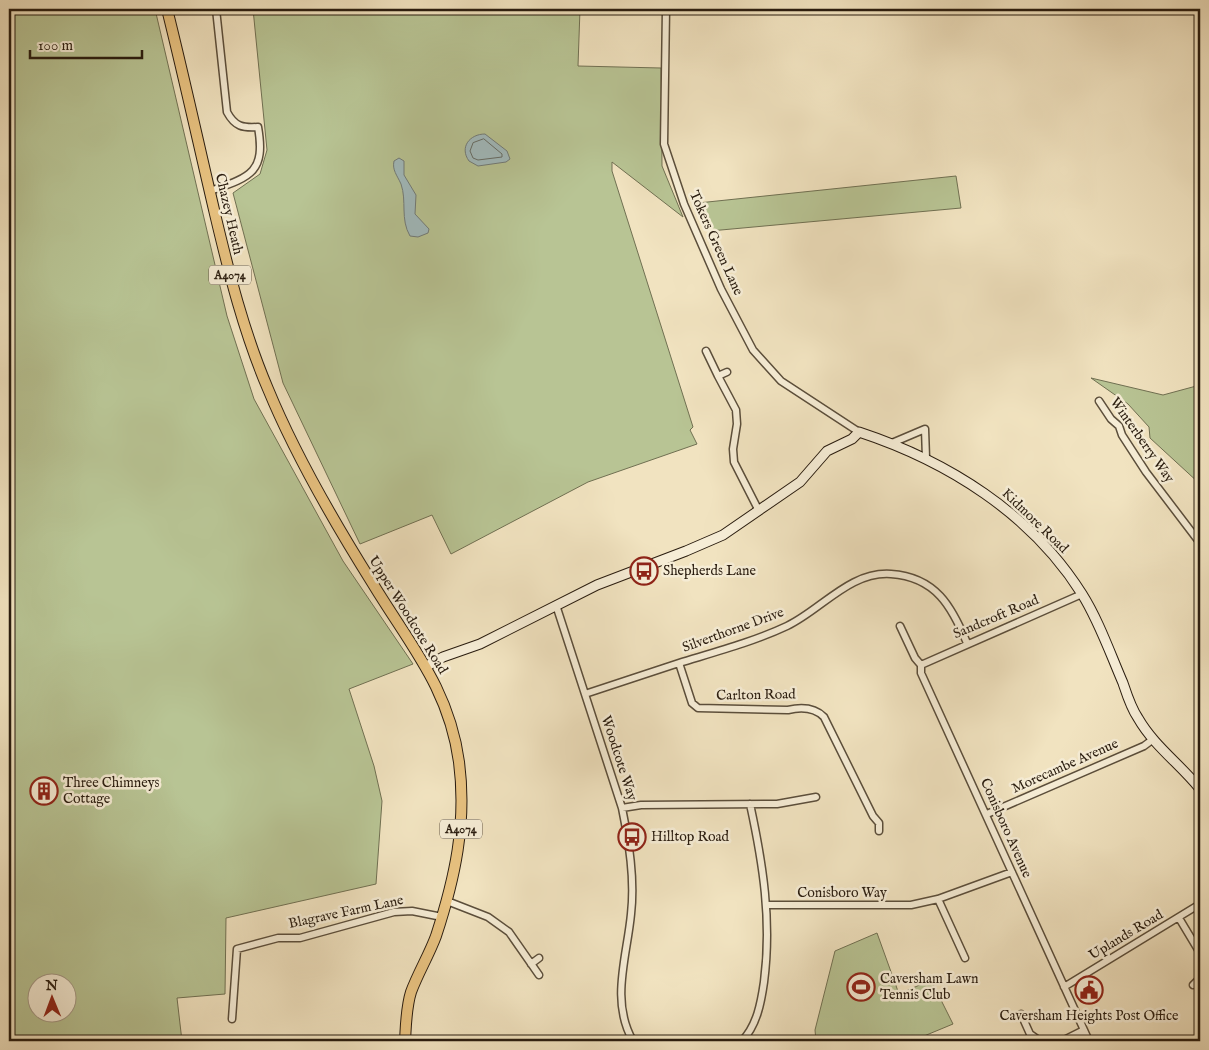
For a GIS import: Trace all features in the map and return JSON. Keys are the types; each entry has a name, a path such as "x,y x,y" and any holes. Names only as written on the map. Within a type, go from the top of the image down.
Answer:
{"main road":[{"name":"Chazey Heath","path":"167,9 230,276 267,388 286,431 337,526"},
{"name":"Upper Woodcote Road","path":"337,526 397,623 427,666 446,712 456,744 461,788 461,839 456,869 442,917 411,993 406,1015 406,1041"}],"street":[{"path":"210,191 247,176 260,158 262,146 258,126 244,128 238,126 228,112 216,9"},
{"name":"Tokers Green Lane","path":"666,9 664,144 684,204 721,289 753,350 781,381 859,432"},
{"path":"706,351 736,410 738,424 733,449 734,462 759,511"},
{"path":"718,376 727,372"},
{"name":"Winterberry Way","path":"1099,401 1111,419 1120,426 1122,435 1146,472 1200,543"},
{"path":"892,443 926,428 926,458"},
{"path":"427,666 443,657 480,644 597,585 686,552 716,538 800,482 827,451 852,439 859,432"},
{"name":"Kidmore Road","path":"859,432 892,443 926,458 983,490 1040,543 1082,594 1103,636 1136,716 1152,740 1200,786"},
{"name":"Silverthorne Drive","path":"585,694 728,649 788,625 854,583 869,576 891,574 918,581 939,594 953,610 968,643"},
{"name":"Sandcroft Road","path":"922,665 1082,594"},
{"name":"Woodcote Way","path":"556,605 622,808 628,840 632,885 631,914 620,980 621,1010 633,1041"},
{"name":"Conisboro Avenue","path":"900,626 915,658 922,665 922,673 1089,1041"},
{"name":"Carlton Road","path":"679,663 692,703 698,708 788,710 802,707 819,712 824,717 873,816 879,823 879,831"},
{"name":"Morecambe Avenue","path":"987,814 1144,746 1152,740"},
{"path":"622,808 641,805 777,804 816,797"},
{"path":"742,1041 749,1034 760,1006 767,953 767,905 761,855 750,804"},
{"name":"Conisboro Way","path":"767,905 916,904 938,899 1012,872"},
{"path":"938,899 965,958"},
{"path":"447,901 488,917 509,932 539,975"},
{"name":"Uplands Road","path":"1064,987 1200,904"},
{"name":"Blagrave Farm Lane","path":"232,1019 237,949 278,938 300,938 394,912 412,911 442,917"},
{"path":"1179,918 1200,953"},
{"path":"531,964 539,958"},
{"path":"1192,985 1200,978"},
{"path":"1021,1014 1030,1034 1040,1041"},
{"path":"1062,1041 1084,1030"}],"green space":[{"path":"9,9 155,9 227,316 254,399 343,561 413,664 349,689 374,766 382,801 376,884 226,918 225,994 177,998 182,1041 9,1041"},
{"path":"253,9 580,9 578,66 661,68 662,166 683,217 612,162 612,171 693,427 690,430 697,444 588,482 451,554 432,515 360,544 283,383 233,193 260,174 267,150"},
{"path":"956,176 961,208 710,231 698,203"},
{"path":"1091,378 1163,395 1200,385 1200,484 1150,438 1149,427 1128,404"},
{"name":"Caversham Lawn Tennis Club","path":"877,933 899,994 931,980 953,1024 912,1041 816,1041 815,1030 835,951"}],"water":[{"path":"485,134 507,151 510,159 506,162 478,166 469,161 465,151 468,142 475,136"},
{"path":"399,158 404,161 404,175 416,195 415,214 429,229 428,233 418,237 410,236 405,223 403,190 394,167 394,161"}],"place":[{"name":"Shepherds Lane","path":"644,571"},
{"name":"Three Chimneys Cottage","path":"44,791"},
{"name":"Hilltop Road","path":"632,837"},
{"name":"Caversham Lawn Tennis Club","path":"861,987"},
{"name":"Caversham Heights Post Office","path":"1089,990"}]}
